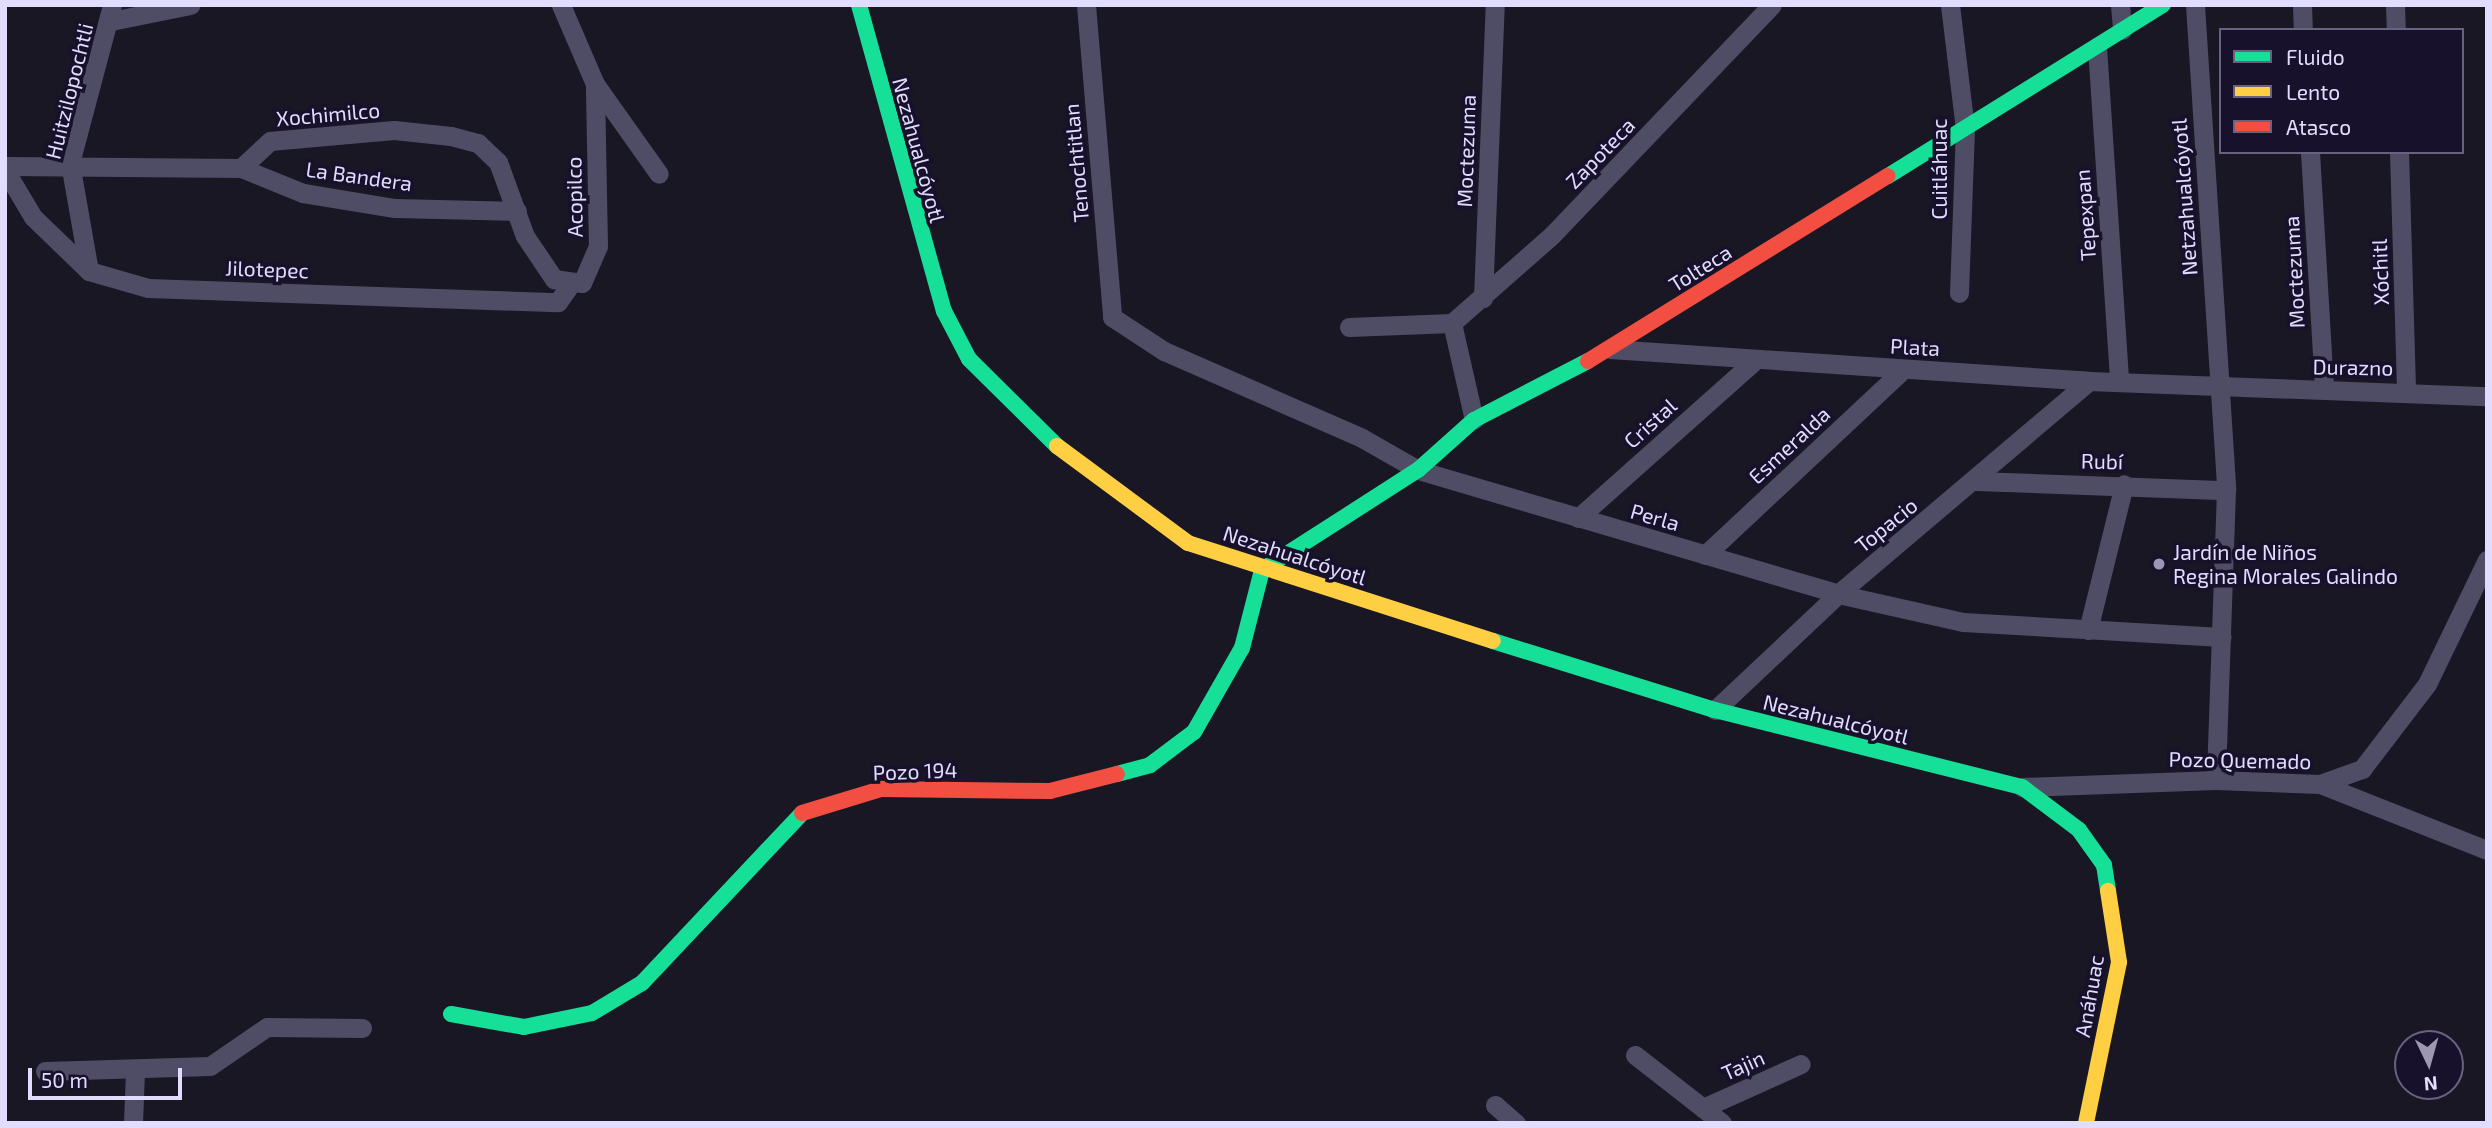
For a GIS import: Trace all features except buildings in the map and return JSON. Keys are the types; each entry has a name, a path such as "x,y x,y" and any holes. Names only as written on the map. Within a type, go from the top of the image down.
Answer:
{"street":[{"path":"111,13 190,5"},
{"name":"Acopilco","path":"517,211 539,260 554,279 569,286 582,283 598,246 595,84 561,5"},
{"name":"Nezahualcóyotl","path":"859,5 911,210 944,311 969,359 1033,427 1131,505 1188,542 1262,570 1715,710 2022,787"},
{"name":"Tenochtitlan","path":"1086,5 1112,317"},
{"name":"Moctezuma","path":"1483,298 1495,5"},
{"name":"Zapoteca","path":"1452,323 1483,298 1772,5"},
{"name":"Cuitláhuac","path":"1950,5 1965,129 1959,293"},
{"path":"2120,5 2122,30"},
{"name":"Tolteca","path":"1262,570 1418,470 1474,419 1609,349 2163,5"},
{"name":"Netzahualcóyotl","path":"2195,5 2226,490 2216,780"},
{"path":"2302,5 2303,28"},
{"path":"2395,5 2396,28"},
{"name":"Huitzilopochtli","path":"89,271 70,163 111,13"},
{"name":"Tepexpan","path":"2097,47 2119,380"},
{"path":"595,84 659,174"},
{"name":"Xochimilco","path":"241,168 270,141 394,130 451,136 478,144 498,162 517,211"},
{"name":"Moctezuma","path":"2310,154 2324,390"},
{"name":"Xóchitl","path":"2399,154 2406,390"},
{"path":"5,168 70,163 241,168"},
{"name":"Jilotepec","path":"5,168 33,217 89,271 148,288 558,302 569,286"},
{"name":"La Bandera","path":"241,168 303,193 395,208 517,211"},
{"name":"Perla","path":"1112,317 1164,351 1362,438 1418,470 1838,594 1963,622 2221,637"},
{"path":"1349,327 1452,323 1474,419"},
{"name":"Plata","path":"1609,349 1753,362 2219,386"},
{"name":"Cristal","path":"1578,518 1753,362"},
{"name":"Esmeralda","path":"1705,555 1905,369"},
{"name":"Topacio","path":"1715,710 1838,594 1976,481 2089,381"},
{"name":"Durazno","path":"2219,386 2406,390 2487,396"},
{"name":"Rubí","path":"1976,481 2124,484 2226,490"},
{"path":"2088,630 2124,484"},
{"path":"2320,783 2362,769 2427,684 2487,560"},
{"name":"Pozo 194","path":"451,1014 524,1027 592,1013 642,983 777,833 810,807 881,789 1050,791 1150,765 1194,732 1219,695 1242,648 1262,570"},
{"name":"Pozo Quemado","path":"2022,787 2216,780 2320,783 2487,850"},
{"name":"Anáhuac","path":"2022,787 2079,830 2104,865 2115,909 2119,962 2086,1123"},
{"path":"45,1071 135,1071 210,1066 267,1027 362,1028"},
{"path":"1635,1055 1723,1123"},
{"name":"Tajin","path":"1703,1108 1801,1064"},
{"path":"133,1123 135,1071"},
{"path":"1495,1105 1516,1123"}],"traffic: fast":[{"path":"859,5 944,311 969,359 1057,446"},
{"path":"1888,176 2163,5"},
{"path":"1117,774 1150,765 1194,732 1242,648 1262,570 1418,470 1474,420 1588,361"},
{"path":"1493,641 1715,710 2022,787 2079,830 2104,865 2108,891"},
{"path":"451,1014 524,1027 592,1013 642,983 802,813"}],"traffic: slow":[{"path":"1057,446 1188,543 1493,641"},
{"path":"2086,1123 2119,962 2108,891"}],"traffic: jam":[{"path":"1588,361 1888,176"},
{"path":"802,813 881,789 1050,791 1117,774"}],"place":[{"name":"Jardín de Niños Regina Morales Galindo","path":"2159,564"}]}
